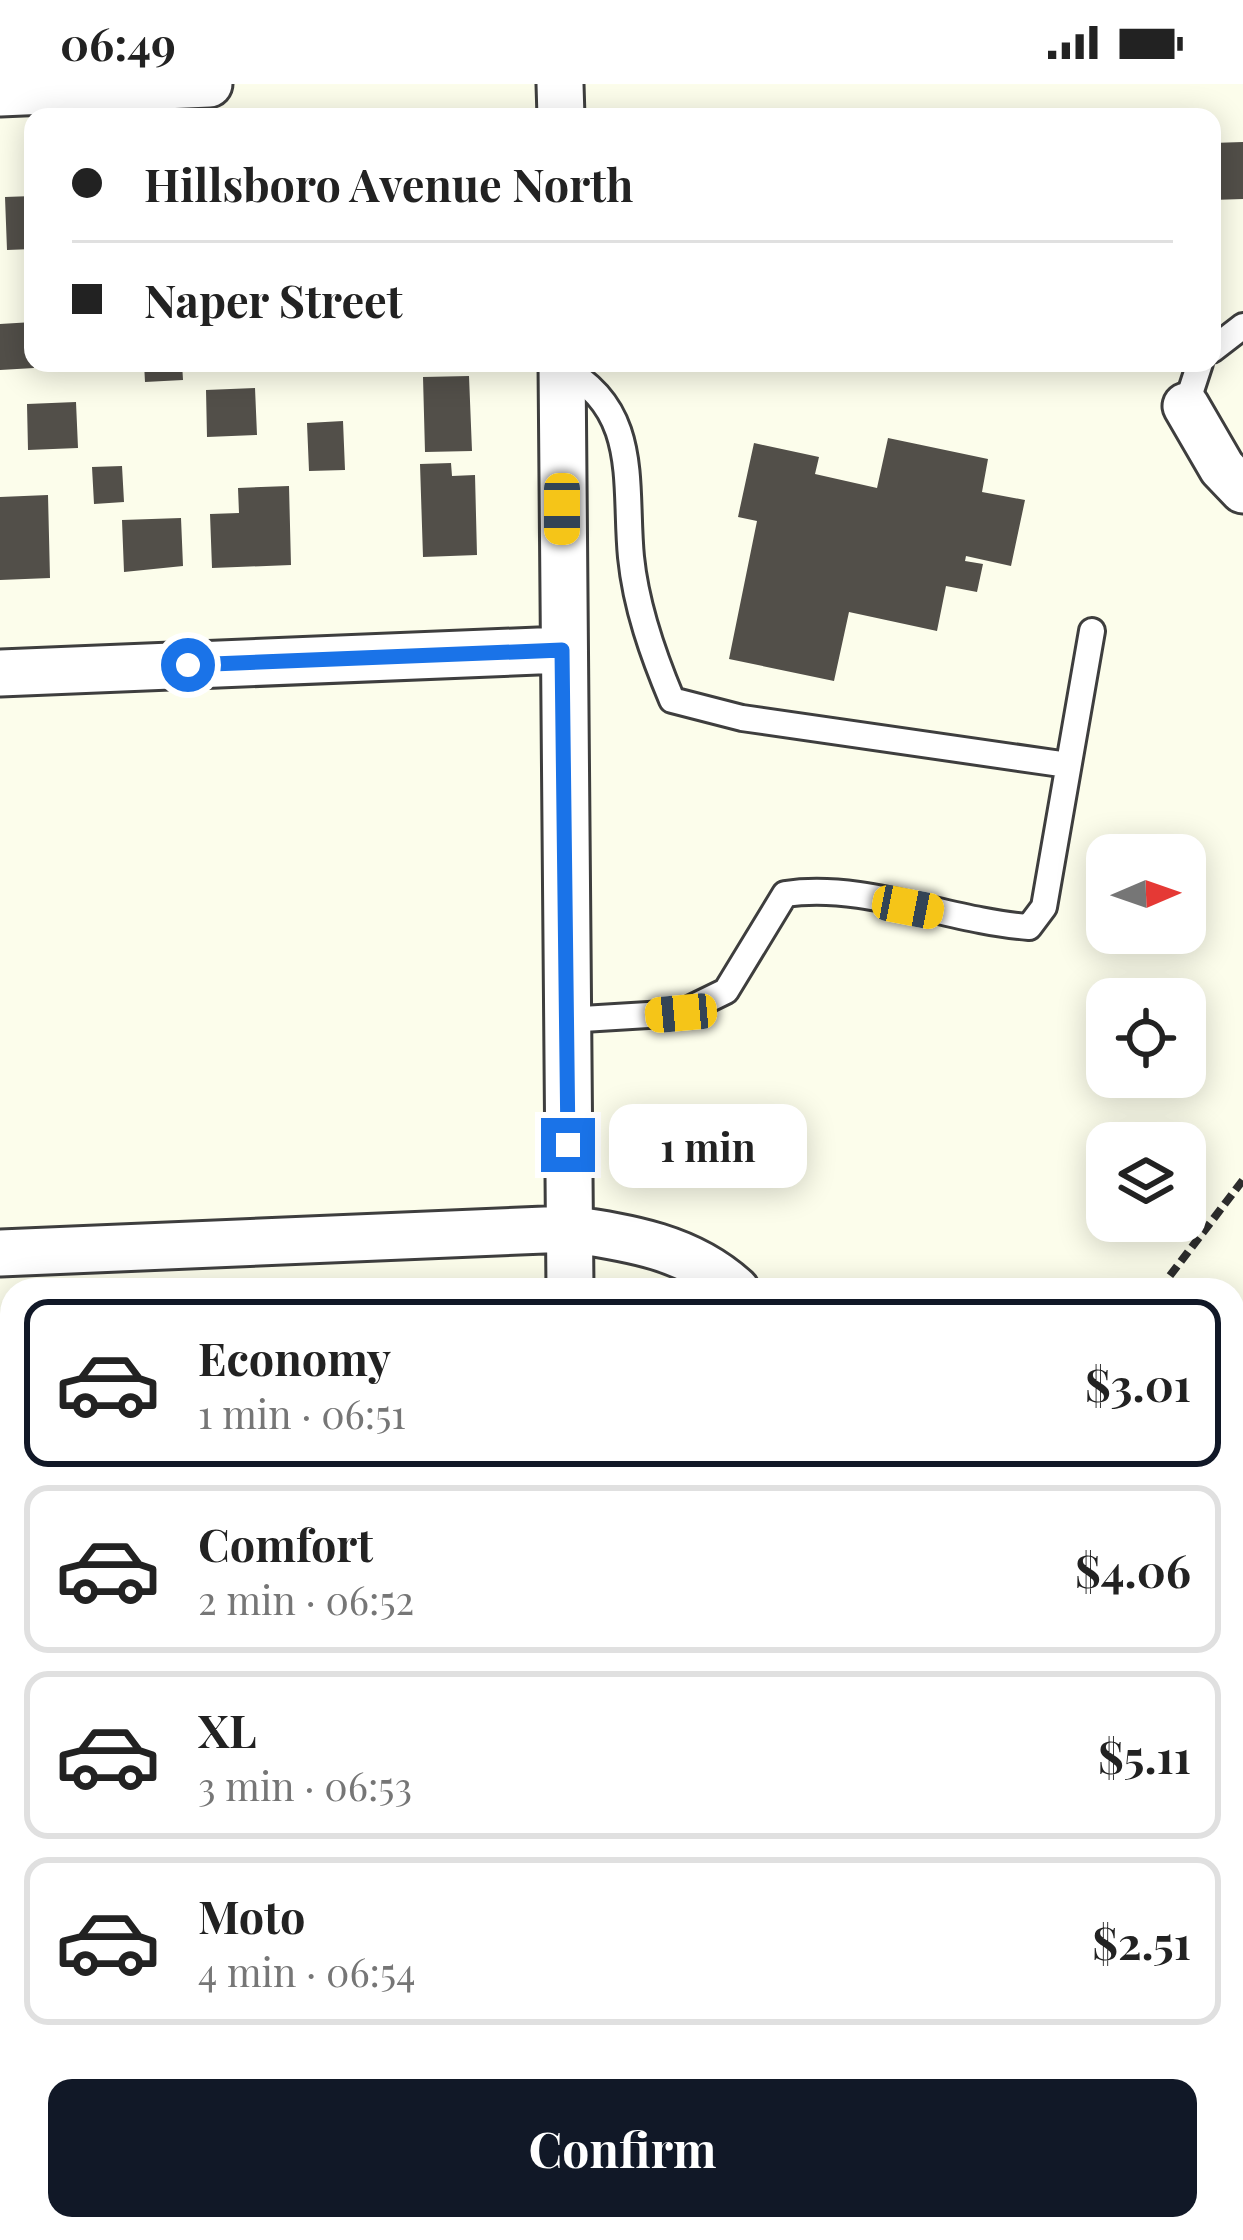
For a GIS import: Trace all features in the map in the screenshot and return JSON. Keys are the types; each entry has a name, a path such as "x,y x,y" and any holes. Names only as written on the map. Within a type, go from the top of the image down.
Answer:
{"street":[{"path":"0,93 208,84"},
{"path":"562,372 570,1278"},
{"path":"1186,406 1222,468 1243,490"},
{"path":"0,673 562,650"},
{"path":"0,1253 569,1229 645,1240 722,1278"}],"lane":[{"path":"572,372 586,381 604,406 628,458 631,560 650,647 672,700 742,718 1068,764"},
{"path":"1186,406 1197,372"},
{"path":"566,1020 681,1013 726,991 784,894 820,889 997,925 1029,927 1043,907 1092,631"}],"path":[{"path":"1168,1278 1243,1180"}],"building":[{"path":"1243,142 1243,199 1221,200 1221,143"},
{"path":"24,196 24,249 7,250 5,197"},
{"path":"24,323 24,369 0,370 0,324"},
{"path":"144,372 183,372 183,380 145,382"},
{"path":"469,376 472,451 425,452 423,377"},
{"path":"255,388 257,435 207,437 206,390"},
{"path":"76,402 78,448 28,450 27,404"},
{"path":"343,421 345,470 309,471 307,423"},
{"path":"888,438 988,459 982,492 1025,500 1011,566 966,556 965,561 983,564 977,592 946,586 937,631 849,612 834,681 729,659 757,521 738,517 754,443 819,457 815,474 877,488"},
{"path":"451,463 452,476 475,475 477,555 423,557 420,464"},
{"path":"122,466 124,502 94,504 92,467"},
{"path":"289,486 291,565 212,568 210,514 239,513 238,488"},
{"path":"48,495 50,578 0,580 0,497"},
{"path":"181,518 183,566 124,572 122,520"}],"route":[{"path":"188,665 562,650 568,1145"}]}
